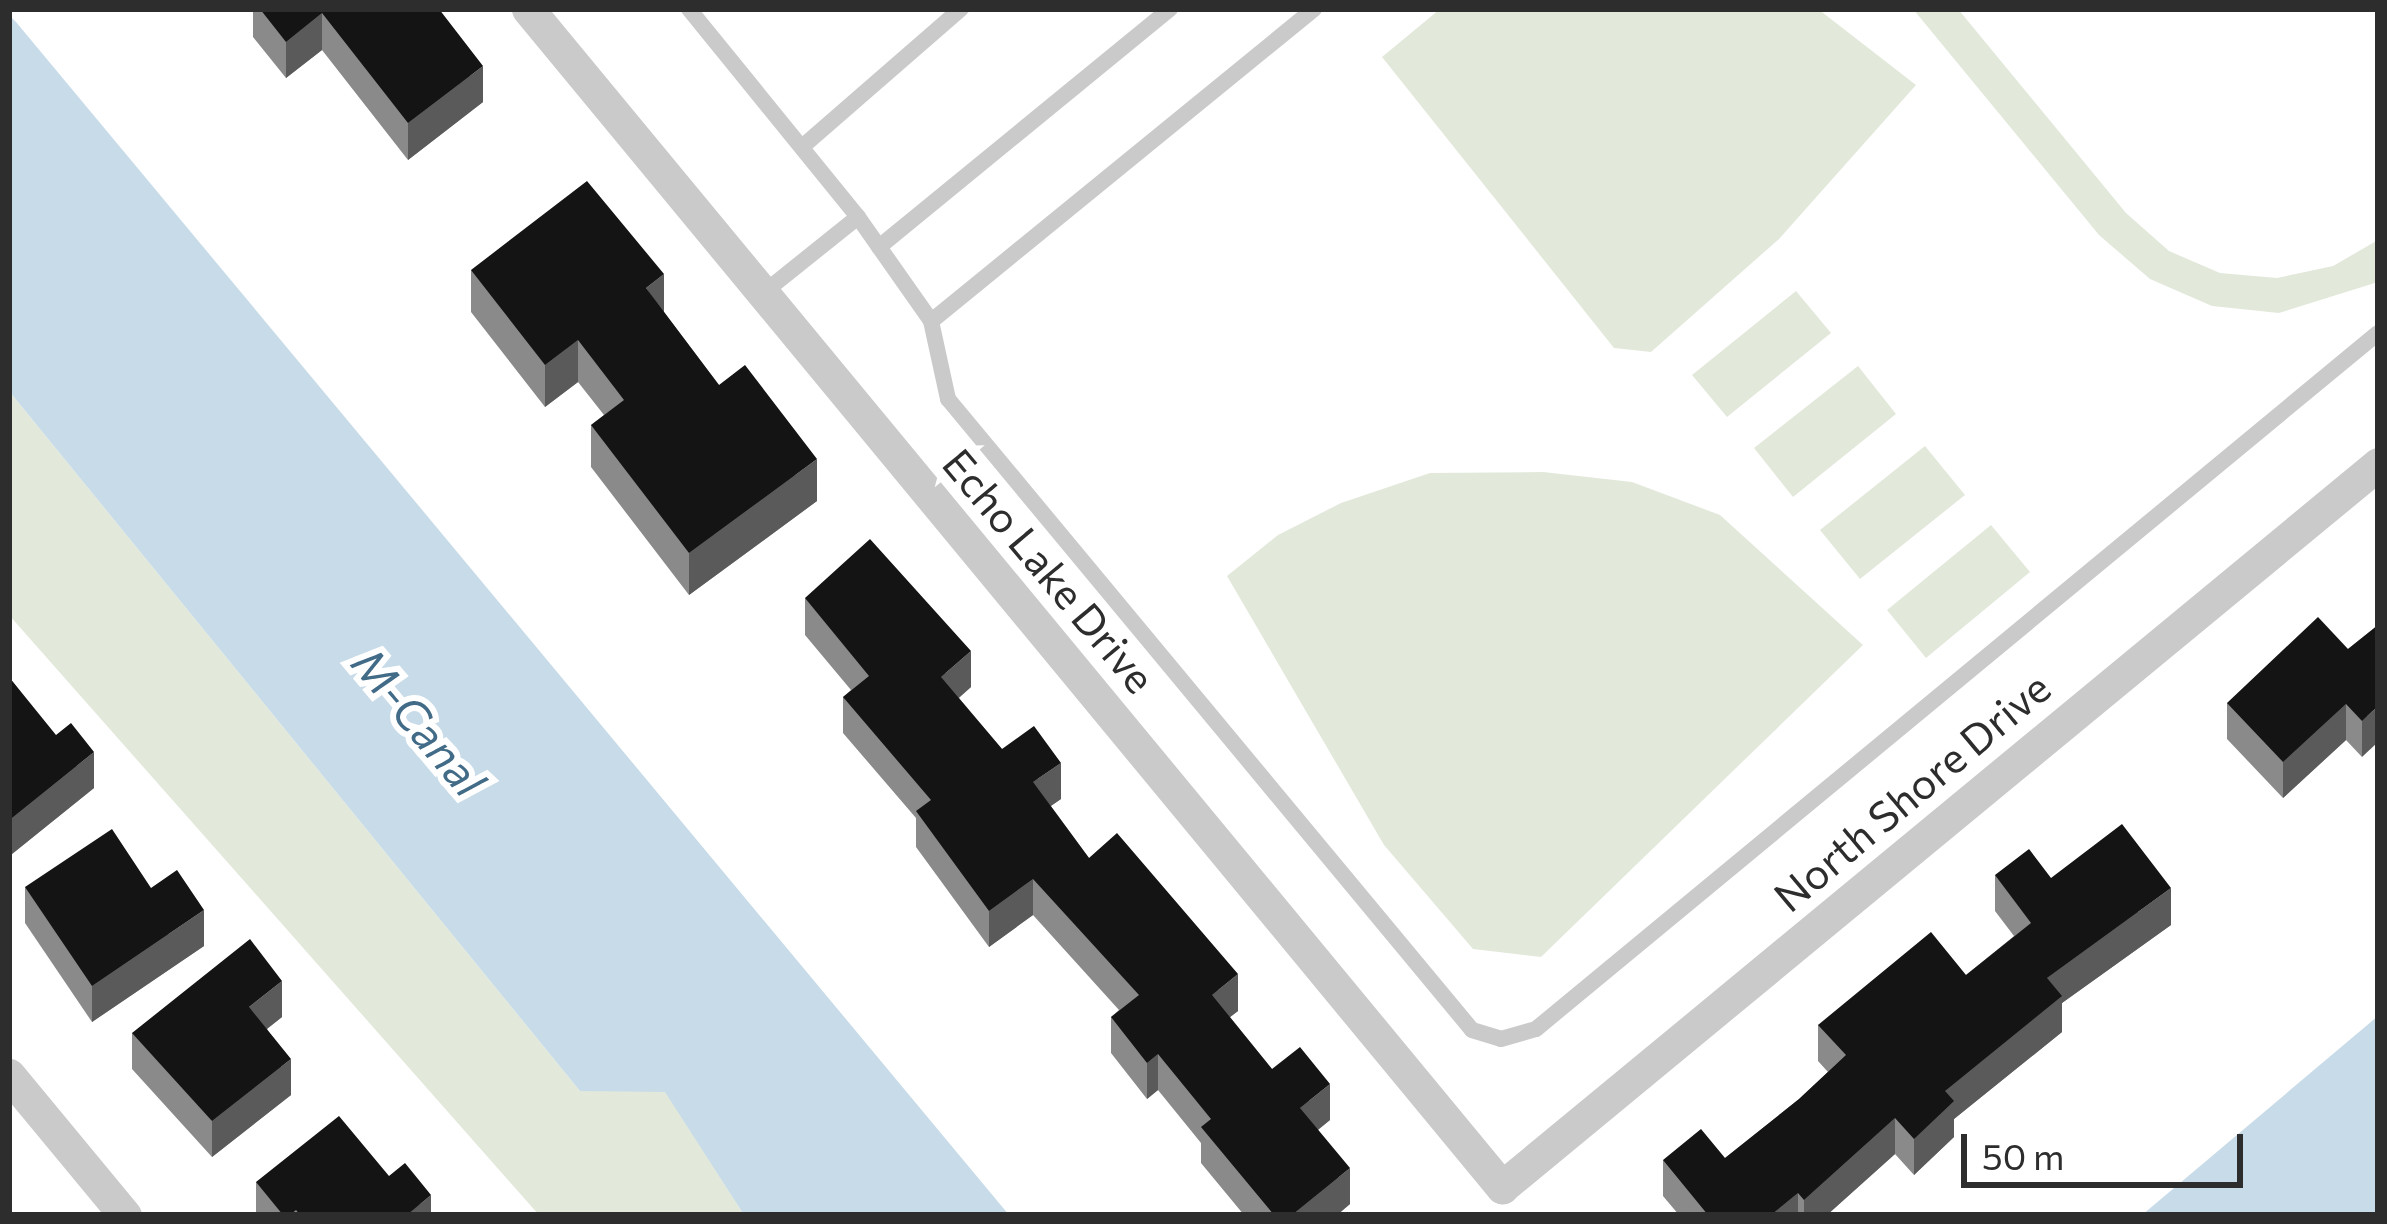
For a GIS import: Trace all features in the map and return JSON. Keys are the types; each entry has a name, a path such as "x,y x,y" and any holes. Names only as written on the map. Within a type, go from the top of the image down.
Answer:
{"street":[{"name":"Echo Lake Drive","path":"528,9 1502,1187"},
{"name":"North Shore Drive","path":"1502,1187 2378,464"},
{"path":"9,1075 125,1215"}],"lane":[{"path":"689,9 858,217 931,321 948,399 1472,1030 1501,1040 1536,1029 2378,333"},
{"path":"802,147 961,9"},
{"path":"879,248 1170,9"},
{"path":"931,321 1314,9"},
{"path":"763,293 858,217"}],"shaded area":[{"path":"1440,9 1818,9 1916,85 1779,239 1651,352 1614,348 1382,57"},
{"path":"1913,9 1958,9 2126,213 2169,251 2220,273 2277,278 2333,266 2378,240 2378,282 2279,313 2212,306 2150,279 2099,235"},
{"path":"1796,291 1831,333 1727,417 1692,375"},
{"path":"1858,366 1896,414 1793,497 1754,448"},
{"path":"9,391 580,1091 665,1091 744,1215 539,1215 9,615"},
{"path":"1925,446 1965,495 1860,579 1820,530"},
{"path":"1543,472 1632,482 1720,515 1863,645 1541,957 1473,949 1384,845 1227,576 1278,535 1341,503 1430,473"},
{"path":"1991,525 2030,572 1926,658 1887,610"}],"water":[{"name":"M-Canal","path":"9,15 1009,1215 744,1215 665,1092 580,1091 9,391"},
{"path":"2378,1016 2378,1215 2142,1215"}],"building":[{"path":"260,9 439,9 483,66 408,123 322,13 286,42"},
{"path":"587,181 664,274 646,288 719,385 745,365 817,459 689,553 591,425 624,400 578,340 545,365 471,270"},
{"path":"870,539 971,651 941,677 1002,749 1034,726 1061,763 1033,782 1089,858 1117,833 1238,974 1212,995 1272,1069 1300,1047 1330,1084 1300,1108 1350,1168 1292,1215 1274,1215 1201,1127 1211,1119 1158,1054 1147,1063 1111,1017 1139,995 1033,879 989,911 916,811 931,800 843,697 869,676 805,598"},
{"path":"2318,617 2348,649 2378,625 2378,706 2362,721 2346,704 2283,762 2227,703"},
{"path":"9,677 56,735 71,723 94,752 12,818 9,814"},
{"path":"2122,824 2171,888 2047,978 2062,996 1945,1091 1954,1101 1914,1139 1895,1118 1804,1200 1798,1193 1771,1215 1708,1215 1663,1160 1701,1129 1725,1158 1846,1055 1818,1025 1931,932 1966,975 2031,923 1995,875 2029,849 2051,878"},
{"path":"112,829 151,888 177,870 204,910 92,986 25,887"},
{"path":"250,939 282,981 249,1007 291,1059 212,1121 132,1033"},
{"path":"339,1116 389,1176 405,1163 431,1195 407,1215 300,1215 296,1210 283,1215 256,1182"}]}
